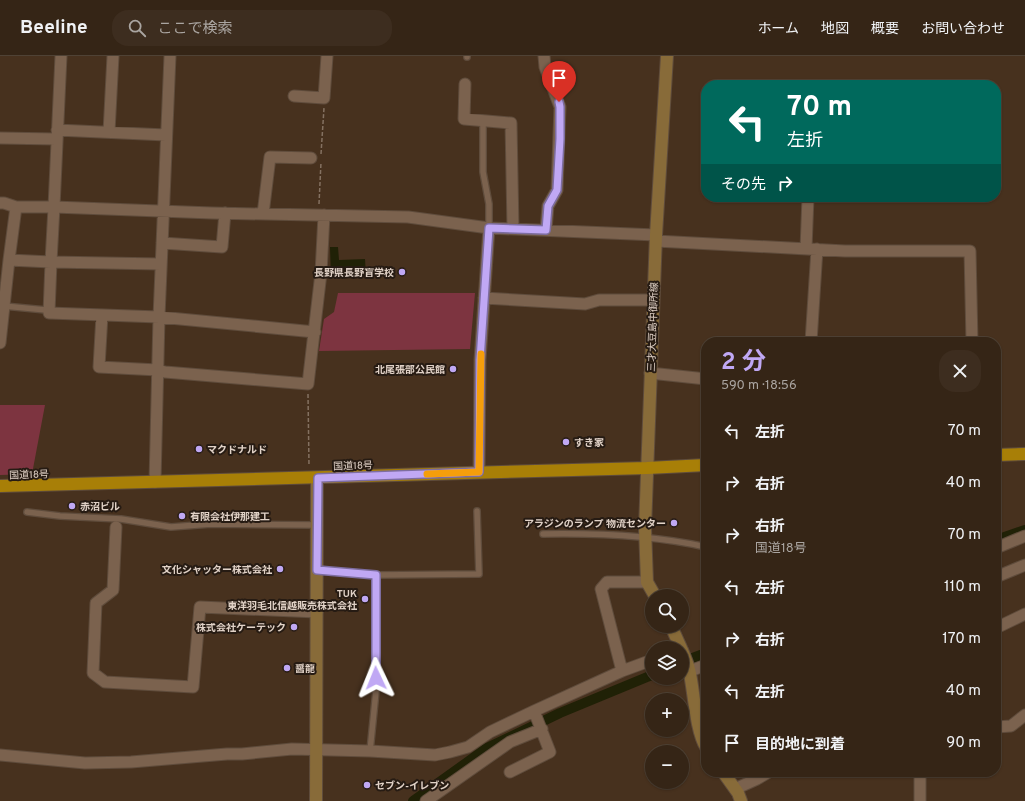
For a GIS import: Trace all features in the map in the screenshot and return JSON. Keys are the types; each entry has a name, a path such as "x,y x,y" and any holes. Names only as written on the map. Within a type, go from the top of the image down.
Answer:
{"highway":[{"path":"1001,455 1025,454"},
{"name":"国道18号","path":"0,486 313,478 701,465"}],"main road":[{"name":"三才大豆島中御所線","path":"651,589 647,582 645,536 647,468 656,238 667,56"},
{"path":"313,478 317,525 316,801"},
{"path":"690,671 701,733"},
{"path":"726,777 741,801"}],"street":[{"path":"61,56 49,313 159,317 315,332"},
{"path":"109,132 113,56"},
{"path":"154,482 170,56"},
{"path":"294,96 324,98 327,56"},
{"path":"544,56 545,67 560,107 557,190 548,206 546,230"},
{"path":"465,84 464,119 511,123 513,229"},
{"path":"0,138 109,132 166,135"},
{"path":"263,214 270,157 311,158"},
{"path":"808,202 812,249 811,337"},
{"path":"0,203 16,207 408,217 489,228 546,230 812,249 900,252 970,251 972,337"},
{"path":"0,343 16,207"},
{"path":"162,243 222,247 225,213"},
{"path":"102,315 99,367 158,370 165,372 308,384 321,273 324,215"},
{"path":"479,472 480,360 489,228"},
{"path":"9,260 161,264"},
{"path":"484,298 585,304 599,300 653,300"},
{"path":"650,373 701,378"},
{"path":"116,527 113,590 96,603 93,674 104,682 193,687 200,607 317,612"},
{"path":"1001,546 1025,536"},
{"path":"1001,575 1025,565"},
{"path":"622,671 601,590 607,582 647,582"},
{"path":"1001,626 1025,614"},
{"path":"0,755 85,763 131,762 292,749 370,751 435,755 468,747 490,732 535,713 622,671 645,663"},
{"path":"690,671 701,667"},
{"path":"510,772 550,752 535,713"},
{"path":"1001,727 1011,726 1025,715"},
{"path":"426,801 510,742 541,728"},
{"path":"734,789 760,777"},
{"path":"920,777 920,801"}],"lane":[{"path":"483,121 483,172 489,204 489,228"},
{"path":"4,306 46,310 49,313"},
{"path":"317,570 376,575 479,574 477,511"},
{"path":"27,512 60,516 121,519 171,527 211,524 317,525"},
{"path":"543,534 594,533 645,536 701,546"},
{"path":"370,751 376,691 376,575"}],"path":[{"path":"308,384 313,478"}],"shaded area":[{"path":"330,247 338,247 339,260 365,259 366,276 331,278"},
{"path":"338,293 475,293 470,349 319,351 324,319 334,312"},
{"path":"0,405 45,405 32,474 0,475"}],"waterway":[{"path":"1001,538 1025,530"},
{"path":"689,659 701,655"},
{"path":"413,801 487,748 560,713 645,678"}],"slow traffic":[{"path":"427,474 479,472 481,354"}],"place":[{"name":"長野県長野盲学校","path":"402,272"},
{"name":"北尾張部公民館","path":"453,369"},
{"name":"すき家","path":"566,442"},
{"name":"マクドナルド","path":"199,449"},
{"name":"赤沼ビル","path":"72,506"},
{"name":"有限会社伊那建工","path":"182,516"},
{"name":"アラジンのランプ 物流センター","path":"674,523"},
{"name":"文化シャッター株式会社","path":"280,569"},
{"name":"TUK 東洋羽毛北信越販売株式会社","path":"365,599"},
{"name":"株式会社ケーテック","path":"294,627"},
{"name":"醤龍","path":"287,668"},
{"name":"セブン-イレブン","path":"367,785"}],"route":[{"path":"376,678 376,575 317,570 318,478 479,472 480,360 489,228 546,230 548,206 557,190 560,139 559,102"}]}
